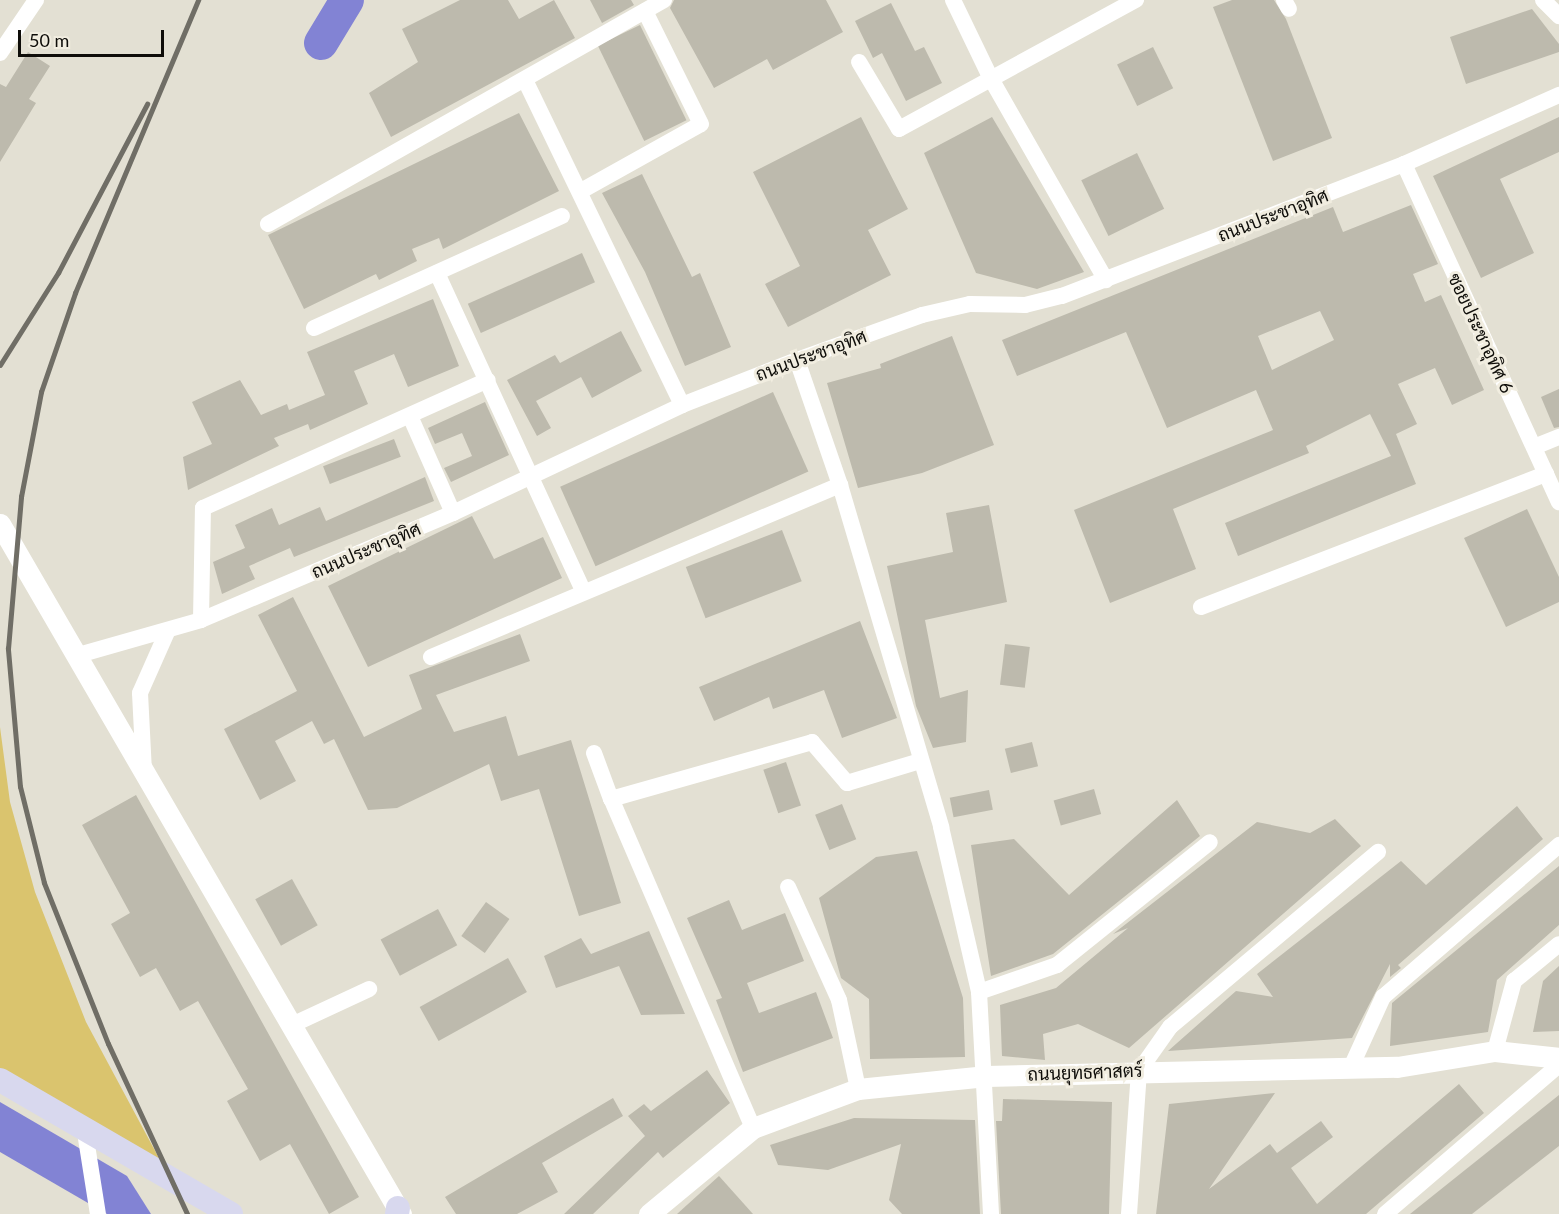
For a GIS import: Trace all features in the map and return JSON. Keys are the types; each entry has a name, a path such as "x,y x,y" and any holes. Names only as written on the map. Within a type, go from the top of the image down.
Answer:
{"main road":[{"path":"0,1080 85,1134 231,1214"}],"street":[{"path":"0,53 36,0"},
{"path":"268,224 664,0"},
{"path":"953,0 990,77 1106,280"},
{"path":"859,62 899,129 990,77 1136,0"},
{"path":"1543,0 1559,16"},
{"path":"580,190 701,124 645,11"},
{"path":"525,80 682,405"},
{"name":"ถนนประชาอุทิศ","path":"75,656 167,632 201,620 453,513 682,405 796,360 922,315 970,304 1025,306 1106,280 1404,164 1559,94"},
{"name":"ซอยประชาอุทิศ 6","path":"1404,164 1559,502"},
{"path":"314,328 562,216"},
{"path":"437,273 532,474 583,590"},
{"path":"796,360 840,485 920,760 979,992 986,1076 991,1214"},
{"path":"201,620 203,508 488,380"},
{"path":"410,416 453,513"},
{"path":"1534,447 1559,437"},
{"path":"1201,607 1546,474"},
{"path":"431,657 583,590 840,485"},
{"path":"0,524 145,776 294,1024 399,1212"},
{"path":"145,776 141,693 167,632"},
{"path":"611,799 812,742 847,783 920,760"},
{"path":"594,753 611,799 753,1128"},
{"path":"979,992 1057,965 1209,842"},
{"path":"1352,1065 1383,997 1559,845"},
{"path":"1129,1214 1139,1071 1170,1027 1378,852"},
{"path":"788,887 839,999 858,1089"},
{"path":"1495,1051 1514,981 1559,944"},
{"path":"294,1024 369,989"},
{"name":"ถนนยุทธศาสตร์","path":"649,1214 753,1128 858,1089 986,1076 1352,1065 1396,1067 1495,1051 1559,1059"},
{"path":"1385,1214 1559,1065"},
{"path":"85,1134 98,1214"}],"shaded area":[{"path":"0,727 10,802 35,892 86,1022 168,1175 0,1080"}],"water":[{"path":"0,1102 127,1176 151,1214 107,1214 0,1152"}],"building":[{"path":"460,0 508,0 519,19 554,0 575,38 391,137 369,93 418,62 402,29"},
{"path":"590,0 631,0 634,5 602,23"},
{"path":"674,0 826,0 843,32 773,70 767,59 714,88 670,8"},
{"path":"1232,0 1274,0 1286,19 1332,138 1273,161 1213,7"},
{"path":"891,3 915,51 924,47 942,83 906,101 882,53 873,58 855,21"},
{"path":"1532,9 1559,44 1559,52 1466,84 1450,37"},
{"path":"640,25 686,120 644,141 598,46"},
{"path":"1153,47 1173,88 1137,106 1117,65"},
{"path":"28,52 50,66 29,99 36,103 0,162 0,84 6,87"},
{"path":"519,113 559,191 443,249 439,238 412,249 417,261 379,280 376,274 304,309 268,235"},
{"path":"861,117 908,209 868,230 891,275 788,327 765,284 800,266 753,172"},
{"path":"992,117 1084,272 1037,289 976,273 924,153"},
{"path":"1559,117 1559,152 1500,179 1534,253 1481,278 1433,176"},
{"path":"1137,153 1164,209 1108,236 1081,180"},
{"path":"642,174 692,277 700,273 731,347 685,366 645,272 602,193"},
{"path":"1411,205 1438,264 1413,274 1425,302 1441,295 1484,390 1452,405 1435,368 1398,384 1417,424 1396,434 1416,484 1238,556 1225,523 1391,456 1370,414 1306,446 1309,453 1173,509 1196,569 1110,603 1074,510 1273,430 1256,390 1167,428 1126,332 1017,376 1002,340 1333,207 1343,232","holes":["1320,311 1334,340 1272,370 1258,336"]},
{"path":"582,253 595,282 481,333 468,304"},
{"path":"433,299 459,366 408,387 394,354 354,371 368,404 310,430 308,424 274,438 279,446 188,490 183,457 212,444 192,402 240,380 261,415 287,404 289,410 325,395 307,352"},
{"path":"621,331 642,371 592,398 581,377 536,401 551,428 537,436 507,380 555,355 560,363"},
{"path":"952,336 994,445 922,473 858,488 827,383 881,368 880,364"},
{"path":"1559,389 1559,427 1554,428 1541,397"},
{"path":"773,392 808,471 596,566 560,487"},
{"path":"485,402 509,455 451,482 444,468 472,456 462,433 435,444 428,428"},
{"path":"394,439 401,457 330,484 323,466"},
{"path":"425,477 434,501 294,557 290,548 249,566 255,579 222,594 213,562 245,548 235,525 272,508 279,525 320,507 326,521"},
{"path":"989,505 1007,602 925,620 940,698 968,690 966,742 933,748 916,706 887,566 953,552 946,513"},
{"path":"1527,509 1559,577 1559,602 1506,627 1464,538"},
{"path":"472,516 494,559 543,537 562,578 368,667 328,586"},
{"path":"782,530 802,581 706,618 686,567"},
{"path":"293,597 364,737 422,709 409,675 520,634 530,661 436,695 454,732 506,716 518,756 571,740 621,903 579,916 539,789 501,801 489,764 397,808 368,810 334,739 324,744 312,721 275,741 296,781 260,800 224,729 297,691 258,615"},
{"path":"860,621 897,718 842,738 824,690 773,709 769,697 714,721 699,687"},
{"path":"1005,644 1030,647 1025,688 1000,685"},
{"path":"1032,742 1038,766 1011,773 1005,749"},
{"path":"786,762 801,805 778,813 763,770"},
{"path":"1094,789 1101,814 1061,826 1054,801"},
{"path":"989,790 993,810 954,817 950,798"},
{"path":"136,795 359,1197 329,1214 290,1144 260,1161 227,1101 248,1089 198,1001 180,1011 156,968 140,977 111,924 130,913 82,825"},
{"path":"1177,800 1200,836 1053,954 991,976 971,845 1014,839 1069,895"},
{"path":"842,804 856,839 829,850 815,815"},
{"path":"1517,806 1543,839 1398,965 1401,968 1390,977 1390,964 1352,1038 1168,1051 1236,991 1273,997 1257,974 1401,861 1426,885"},
{"path":"1335,819 1361,846 1129,1048 1078,1024 1043,1034 1045,1060 1002,1056 1000,1005 1056,988 1128,928 1113,934 1257,822 1310,833"},
{"path":"917,851 963,998 965,1057 870,1059 869,999 841,978 819,898 876,857"},
{"path":"1559,866 1559,925 1497,980 1488,1032 1390,1046 1392,1003"},
{"path":"292,879 318,925 281,946 255,899"},
{"path":"729,900 742,930 785,913 804,961 747,983 759,1013 816,992 833,1038 743,1072 716,1000 722,998 687,918"},
{"path":"486,902 509,919 485,953 461,936"},
{"path":"438,909 457,945 400,976 381,940"},
{"path":"649,931 685,1014 641,1015 619,966 556,988 544,956 581,938 591,954"},
{"path":"508,958 527,992 439,1041 420,1007"},
{"path":"1559,966 1559,1031 1533,1032 1543,981"},
{"path":"707,1070 730,1103 663,1158 658,1152 593,1214 564,1214 645,1136 628,1116 644,1104 651,1111"},
{"path":"1459,1084 1484,1113 1366,1214 1156,1214 1169,1104 1275,1093 1209,1189 1270,1144 1277,1153 1321,1121 1333,1137 1291,1168 1317,1204"},
{"path":"1559,1095 1559,1146 1472,1214 1410,1214"},
{"path":"613,1098 623,1116 542,1163 558,1192 517,1214 456,1214 445,1197"},
{"path":"1003,1099 1112,1102 1109,1214 1001,1214 996,1121 1002,1121"},
{"path":"854,1118 975,1120 980,1214 902,1214 889,1200 901,1144 828,1170 778,1165 770,1145"},
{"path":"719,1176 753,1214 677,1214"}],"waterway":[{"path":"321,43 347,0"}],"railway":[{"path":"187,1214 108,1044 44,883 20,787 8,649 21,497 41,392 75,293 198,0"},
{"path":"0,365 58,273 147,104"}]}
